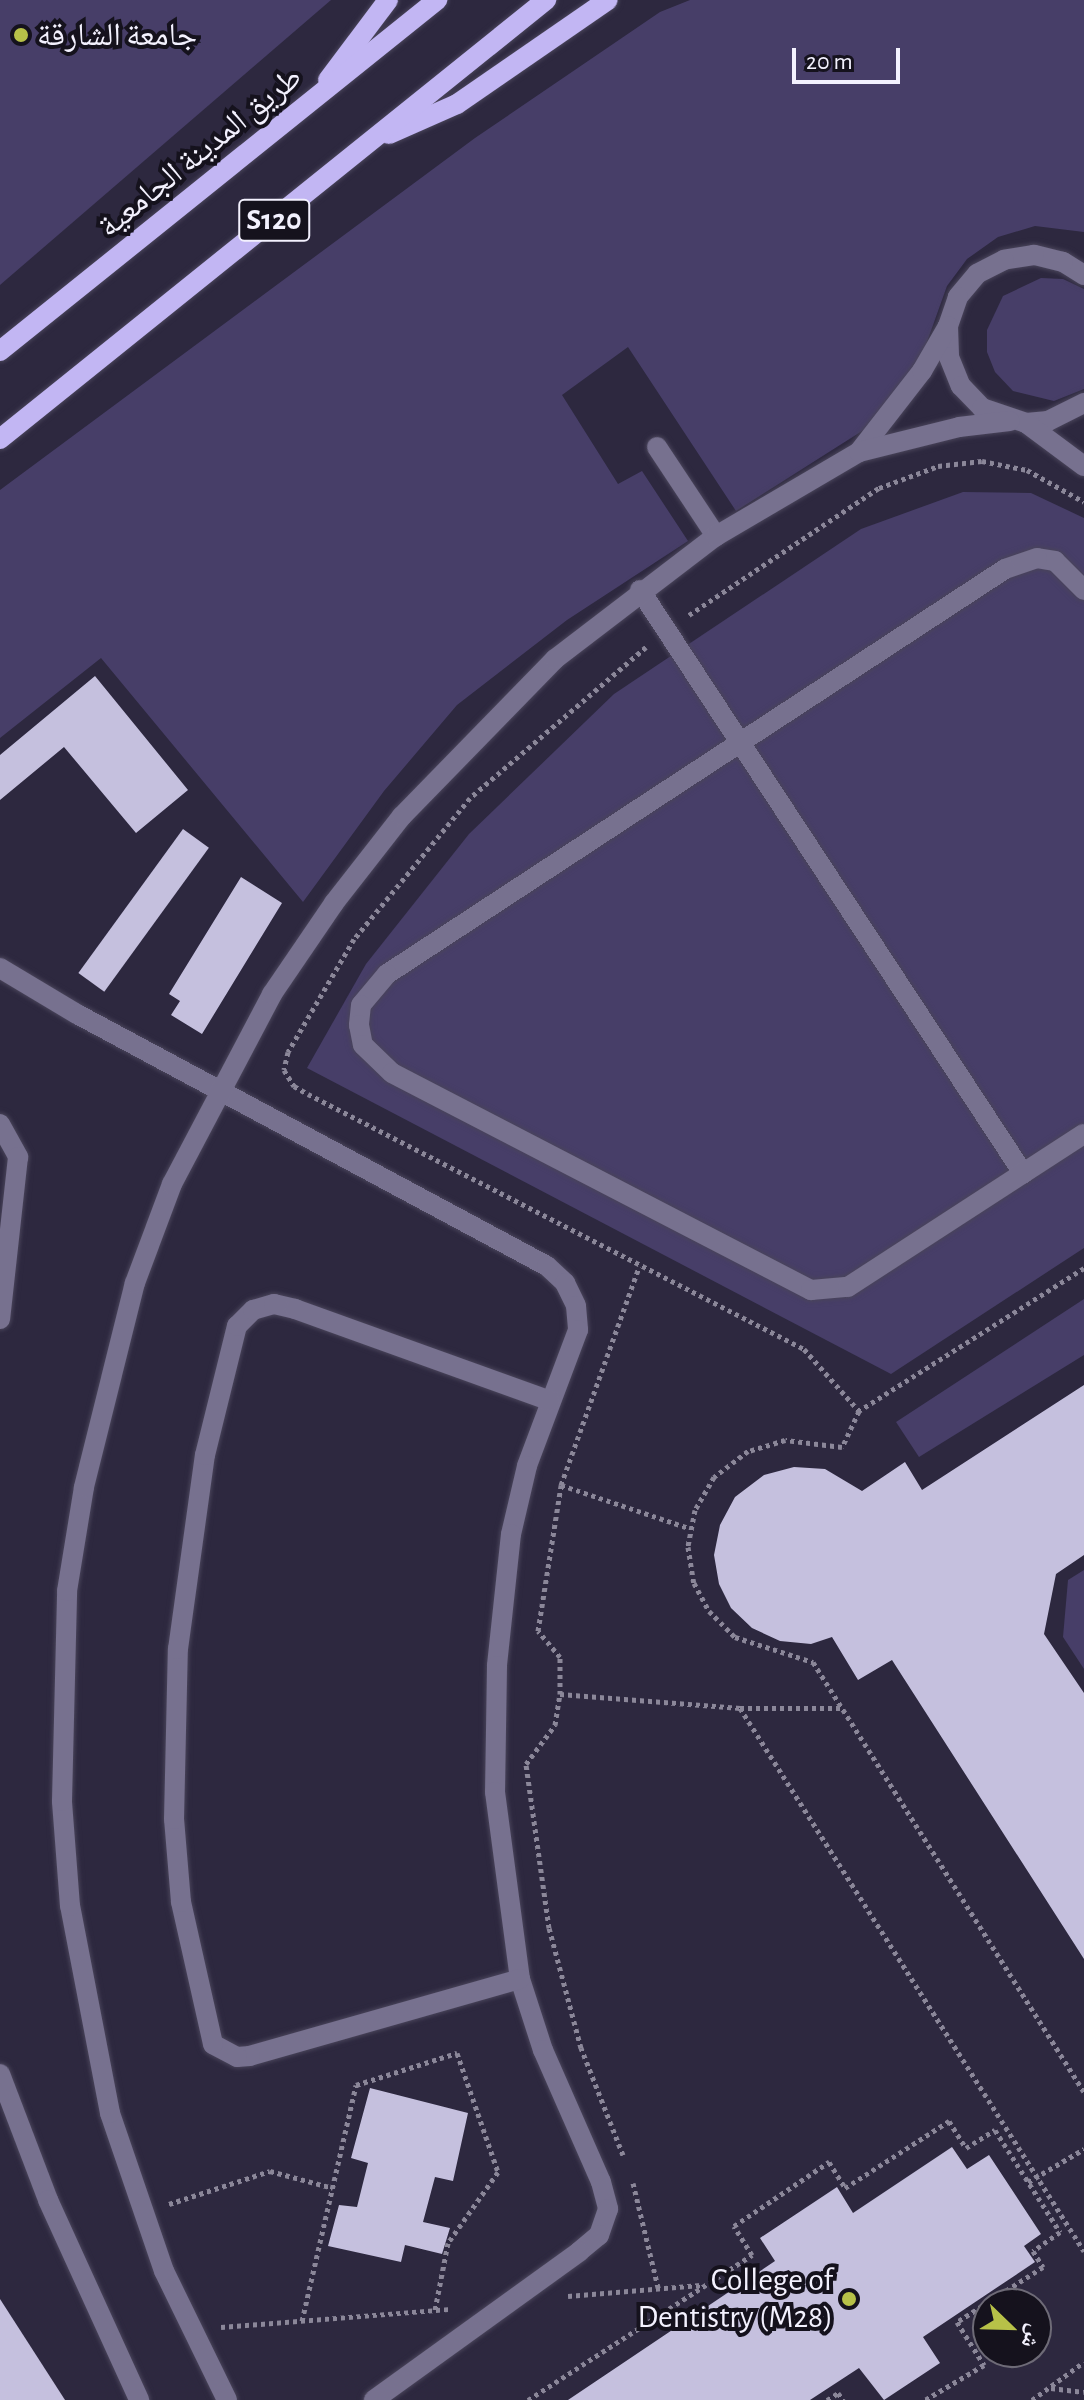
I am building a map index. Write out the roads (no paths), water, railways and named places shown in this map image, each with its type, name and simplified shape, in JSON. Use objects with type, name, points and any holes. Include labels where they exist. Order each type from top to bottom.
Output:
[{"type":"main road","points":[[319,94],[388,0]]},
{"type":"main road","name":"طريق المدينة الجامعية","points":[[0,351],[437,0]]},
{"type":"main road","name":"S120","points":[[0,439],[546,0]]},
{"type":"main road","points":[[374,140],[457,104],[608,0]]},
{"type":"street","points":[[859,452],[922,371],[948,326],[958,297],[977,274],[1004,260],[1034,255],[1063,262],[1084,275]]},
{"type":"street","points":[[948,326],[949,357],[961,386],[982,408],[1018,422],[1084,466]]},
{"type":"street","points":[[227,2400],[189,2328],[142,2213],[104,2083],[70,1906],[61,1786],[67,1591],[106,1384],[135,1283],[172,1184],[218,1089],[272,994],[402,816],[555,659],[640,590],[716,536],[859,452],[946,429],[1048,421],[1084,403]]},
{"type":"street","points":[[657,447],[716,536]]},
{"type":"street","points":[[1084,590],[1055,561],[1020,561],[387,974],[361,1005],[363,1045],[392,1073],[811,1290],[848,1287],[1084,1134]]},
{"type":"street","points":[[640,590],[738,745],[1023,1173]]},
{"type":"street","points":[[0,968],[547,1266],[565,1283],[576,1306],[578,1330],[550,1401],[511,1534],[493,1728],[500,1857],[520,1979],[543,2050],[601,2182],[608,2209],[599,2235],[579,2252],[374,2400]]},
{"type":"street","points":[[0,1124],[18,1157],[0,1319]]},
{"type":"street","points":[[0,1154],[7,1164],[13,1203]]},
{"type":"street","points":[[520,1979],[250,2056],[224,2053],[213,2044],[181,1902],[174,1819],[178,1649],[205,1455],[237,1326],[253,1310],[274,1304],[295,1309],[550,1401]]},
{"type":"street","points":[[0,2074],[60,2229],[139,2400]]},
{"type":"place","name":"جامعة الشارقة","points":[[21,35]]},
{"type":"place","name":"College of Dentistry (M28)","points":[[849,2299]]}]
